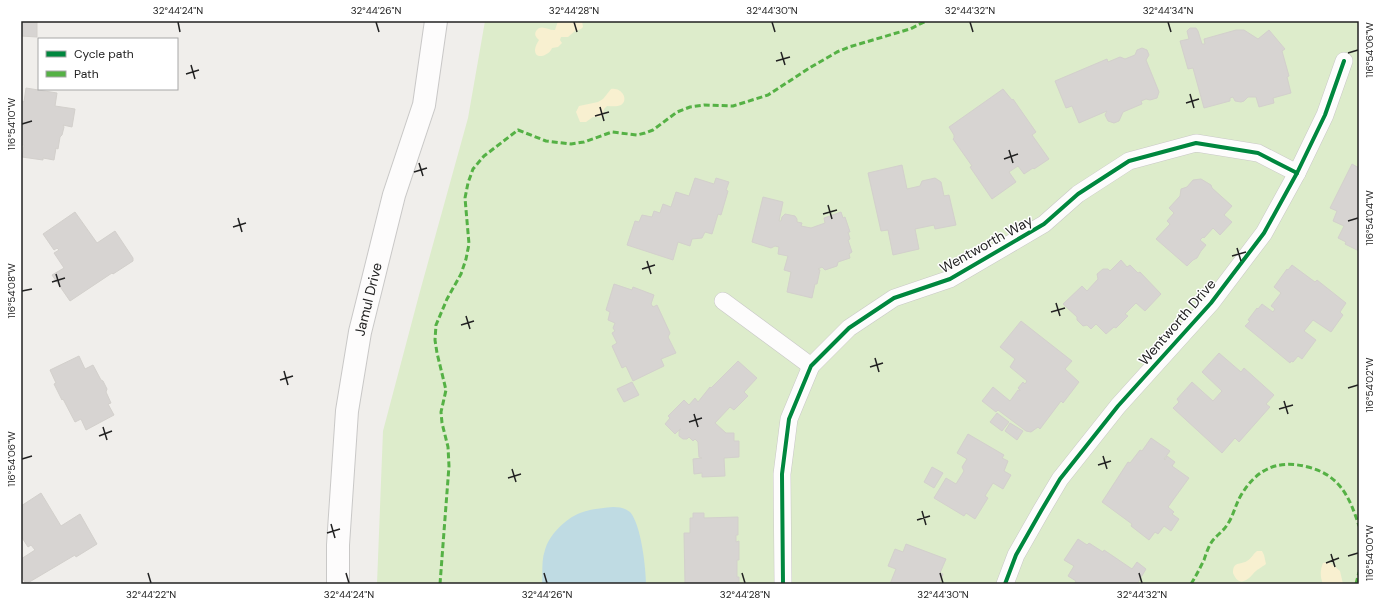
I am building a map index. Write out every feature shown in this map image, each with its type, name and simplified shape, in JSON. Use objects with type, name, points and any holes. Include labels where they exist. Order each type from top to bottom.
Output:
[{"type":"street","name":"Jamul Drive","points":[[338,584],[338,545],[347,412],[360,332],[394,195],[424,105],[436,21]]},
{"type":"street","name":"Wentworth Drive","points":[[1005,584],[1016,555],[1060,479],[1118,406],[1211,303],[1264,233],[1297,173],[1325,115],[1344,61]]},
{"type":"street","name":"Wentworth Way","points":[[783,584],[782,474],[789,419],[811,366],[849,328],[894,298],[950,279],[1038,228],[1078,194],[1129,161],[1196,143],[1258,153],[1297,173]]},
{"type":"street","points":[[723,301],[811,366]]},
{"type":"green space","points":[[485,21],[1359,21],[1359,584],[377,584],[383,431],[468,118]]},
{"type":"sand","points":[[558,21],[582,21],[583,27],[568,37],[561,37],[560,40],[562,43],[558,47],[552,48],[546,55],[537,55],[535,49],[539,40],[535,34],[536,31],[543,27],[555,30]]},
{"type":"sand","points":[[611,89],[618,90],[623,94],[623,103],[618,106],[607,106],[601,117],[593,117],[586,122],[580,122],[576,112],[579,106],[598,102],[603,99]]},
{"type":"sand","points":[[1257,551],[1262,551],[1266,564],[1245,581],[1237,580],[1233,573],[1234,567],[1237,564],[1248,560]]},
{"type":"sand","points":[[1329,562],[1340,571],[1343,584],[1323,584],[1321,579],[1322,566],[1323,563]]},
{"type":"water","points":[[613,507],[630,512],[634,518],[642,546],[646,584],[542,584],[544,554],[547,544],[558,528],[563,523],[580,513]]},
{"type":"building","points":[[21,21],[37,21],[37,37],[21,36]]},
{"type":"building","points":[[1190,28],[1196,28],[1202,44],[1205,44],[1204,39],[1236,30],[1244,30],[1258,39],[1269,30],[1285,49],[1282,51],[1289,76],[1287,77],[1291,93],[1273,98],[1274,103],[1259,107],[1256,97],[1248,97],[1241,102],[1235,101],[1233,97],[1230,98],[1230,101],[1204,108],[1193,68],[1188,69],[1180,41],[1189,39],[1187,31]]},
{"type":"building","points":[[1142,48],[1147,50],[1149,55],[1146,60],[1159,92],[1157,98],[1141,101],[1142,104],[1123,112],[1119,121],[1114,123],[1108,121],[1105,115],[1107,111],[1079,123],[1072,106],[1066,108],[1055,81],[1107,59],[1108,62],[1120,57],[1125,59],[1135,55],[1137,50]]},
{"type":"building","points":[[26,88],[57,93],[55,106],[75,109],[72,127],[63,125],[62,135],[60,137],[58,149],[56,148],[54,160],[22,157],[24,145],[21,145],[21,107],[22,101],[24,102]]},
{"type":"building","points":[[1003,89],[1012,100],[1013,99],[1036,132],[1032,135],[1049,159],[1024,174],[1018,166],[1009,172],[1016,182],[992,199],[970,167],[972,166],[953,139],[954,135],[949,127]]},
{"type":"building","points":[[1352,164],[1359,168],[1359,251],[1345,244],[1346,242],[1338,238],[1344,226],[1333,221],[1337,211],[1330,208]]},
{"type":"building","points":[[902,165],[907,189],[920,186],[922,181],[935,178],[941,182],[944,196],[949,195],[956,225],[935,229],[934,225],[915,229],[919,249],[893,255],[888,230],[881,231],[868,173]]},
{"type":"building","points":[[695,178],[714,184],[716,178],[729,182],[721,215],[718,214],[712,234],[705,232],[702,238],[692,239],[690,246],[678,242],[673,260],[627,245],[635,221],[639,222],[642,215],[652,217],[654,211],[660,213],[663,204],[671,207],[676,192],[689,196]]},
{"type":"building","points":[[1201,179],[1211,185],[1212,188],[1232,206],[1224,215],[1232,222],[1220,235],[1213,228],[1204,238],[1203,237],[1200,240],[1206,245],[1197,258],[1187,266],[1156,239],[1170,224],[1167,221],[1174,213],[1169,208],[1180,196],[1181,189],[1187,187],[1193,180]]},
{"type":"building","points":[[763,197],[783,202],[779,221],[781,221],[785,214],[795,216],[797,222],[802,223],[801,226],[811,228],[825,223],[824,218],[841,212],[843,218],[845,217],[850,232],[848,232],[850,239],[848,240],[852,252],[849,254],[850,258],[838,262],[837,266],[825,270],[822,267],[818,269],[820,270],[812,298],[787,292],[791,272],[784,270],[788,256],[778,254],[779,247],[775,246],[771,248],[752,242]]},
{"type":"building","points":[[75,212],[97,243],[115,231],[133,258],[133,261],[70,301],[52,275],[64,268],[54,253],[59,250],[57,248],[54,250],[43,234]]},
{"type":"building","points":[[1121,260],[1127,267],[1130,265],[1138,273],[1140,272],[1161,294],[1145,311],[1136,303],[1125,314],[1128,316],[1116,328],[1114,327],[1106,334],[1096,324],[1091,329],[1087,325],[1083,326],[1077,320],[1077,317],[1063,304],[1082,286],[1087,291],[1098,279],[1097,274],[1103,269],[1108,269],[1110,271]]},
{"type":"building","points":[[1292,265],[1315,282],[1317,280],[1346,303],[1340,312],[1343,315],[1331,332],[1313,320],[1304,331],[1316,340],[1302,359],[1298,356],[1293,362],[1291,361],[1290,363],[1245,326],[1250,321],[1248,320],[1257,308],[1258,309],[1262,304],[1273,312],[1275,309],[1271,306],[1281,293],[1274,287],[1287,269],[1288,270]]},
{"type":"building","points":[[614,284],[632,290],[633,287],[654,295],[651,304],[653,307],[657,305],[670,333],[668,337],[676,353],[661,359],[664,366],[633,381],[626,366],[622,368],[612,346],[617,343],[612,333],[615,331],[613,328],[615,323],[608,320],[610,312],[606,310]]},
{"type":"building","points":[[1021,321],[1072,361],[1065,369],[1079,382],[1063,403],[1061,401],[1040,429],[1038,427],[1031,432],[1026,431],[998,410],[996,412],[982,401],[993,387],[1010,401],[1018,390],[1020,391],[1018,388],[1023,382],[1025,384],[1027,381],[1010,367],[1015,359],[1000,347]]},
{"type":"building","points":[[1219,353],[1241,372],[1244,368],[1274,395],[1266,404],[1270,407],[1239,442],[1235,438],[1222,453],[1173,408],[1179,402],[1177,399],[1192,382],[1213,401],[1222,391],[1202,372]]},
{"type":"building","points":[[79,356],[85,369],[93,365],[103,381],[111,403],[108,404],[114,415],[86,430],[81,419],[75,422],[54,384],[56,383],[50,370]]},
{"type":"building","points":[[738,361],[757,378],[744,392],[748,396],[734,410],[730,407],[715,423],[726,433],[734,433],[734,441],[739,441],[739,457],[724,458],[725,476],[702,477],[702,473],[694,474],[693,459],[702,458],[699,457],[698,442],[695,439],[693,441],[689,437],[687,439],[683,439],[679,436],[679,431],[681,429],[675,434],[665,424],[670,418],[668,416],[684,400],[689,405],[695,398],[698,402],[710,387],[711,388]]},
{"type":"building","points":[[632,382],[639,395],[624,402],[617,389]]},
{"type":"building","points":[[997,413],[1009,422],[1002,431],[990,422]]},
{"type":"building","points":[[1010,423],[1023,431],[1017,440],[1005,431]]},
{"type":"building","points":[[968,434],[1004,455],[1002,458],[1008,461],[1004,471],[1011,475],[1003,489],[993,483],[985,496],[988,498],[975,519],[966,513],[964,516],[934,498],[946,478],[956,484],[964,471],[962,467],[967,459],[957,453]]},
{"type":"building","points":[[1151,438],[1170,451],[1164,459],[1165,460],[1167,456],[1175,462],[1172,466],[1189,478],[1168,507],[1174,512],[1172,514],[1179,519],[1171,531],[1164,526],[1158,534],[1155,532],[1149,540],[1131,526],[1132,524],[1102,502],[1128,462],[1130,463],[1140,450],[1142,451]]},
{"type":"building","points":[[932,467],[943,473],[934,488],[924,482]]},
{"type":"building","points":[[41,493],[61,526],[80,514],[97,544],[76,557],[75,555],[26,584],[21,575],[21,559],[35,550],[31,545],[28,547],[21,536],[21,531],[23,530],[21,528],[21,506]]},
{"type":"building","points":[[693,513],[704,513],[704,518],[738,517],[738,535],[736,535],[736,542],[739,541],[737,577],[739,577],[739,584],[685,584],[684,533],[690,533],[690,518],[693,518]]},
{"type":"building","points":[[1078,539],[1087,545],[1089,543],[1103,552],[1104,550],[1132,569],[1137,562],[1146,569],[1137,584],[1074,584],[1076,581],[1068,576],[1074,566],[1064,560]]},
{"type":"building","points":[[906,544],[946,559],[940,573],[943,574],[939,584],[890,584],[896,569],[888,566],[895,549],[903,552]]},
{"type":"marked path","points":[[440,584],[449,466],[448,447],[441,412],[446,390],[437,353],[435,340],[436,325],[447,299],[461,274],[466,259],[469,244],[465,198],[473,169],[484,156],[518,130],[546,141],[571,144],[584,142],[612,132],[637,135],[645,133],[653,130],[677,112],[690,107],[704,105],[733,106],[768,95],[837,52],[910,29],[926,21]]},
{"type":"marked path","points":[[1191,584],[1211,543],[1229,522],[1238,500],[1246,487],[1253,479],[1268,468],[1287,464],[1297,465],[1308,467],[1328,476],[1336,482],[1347,497],[1359,526]]},
{"type":"marked path","points":[[1356,584],[1359,572]]},
{"type":"cycle path","points":[[1005,584],[1016,555],[1060,479],[1118,406],[1211,303],[1264,233],[1297,173],[1325,115],[1344,61]]},
{"type":"cycle path","points":[[783,584],[782,474],[789,419],[811,366],[849,328],[894,298],[950,279],[1044,224],[1078,194],[1129,161],[1196,143],[1258,153],[1297,173]]}]
